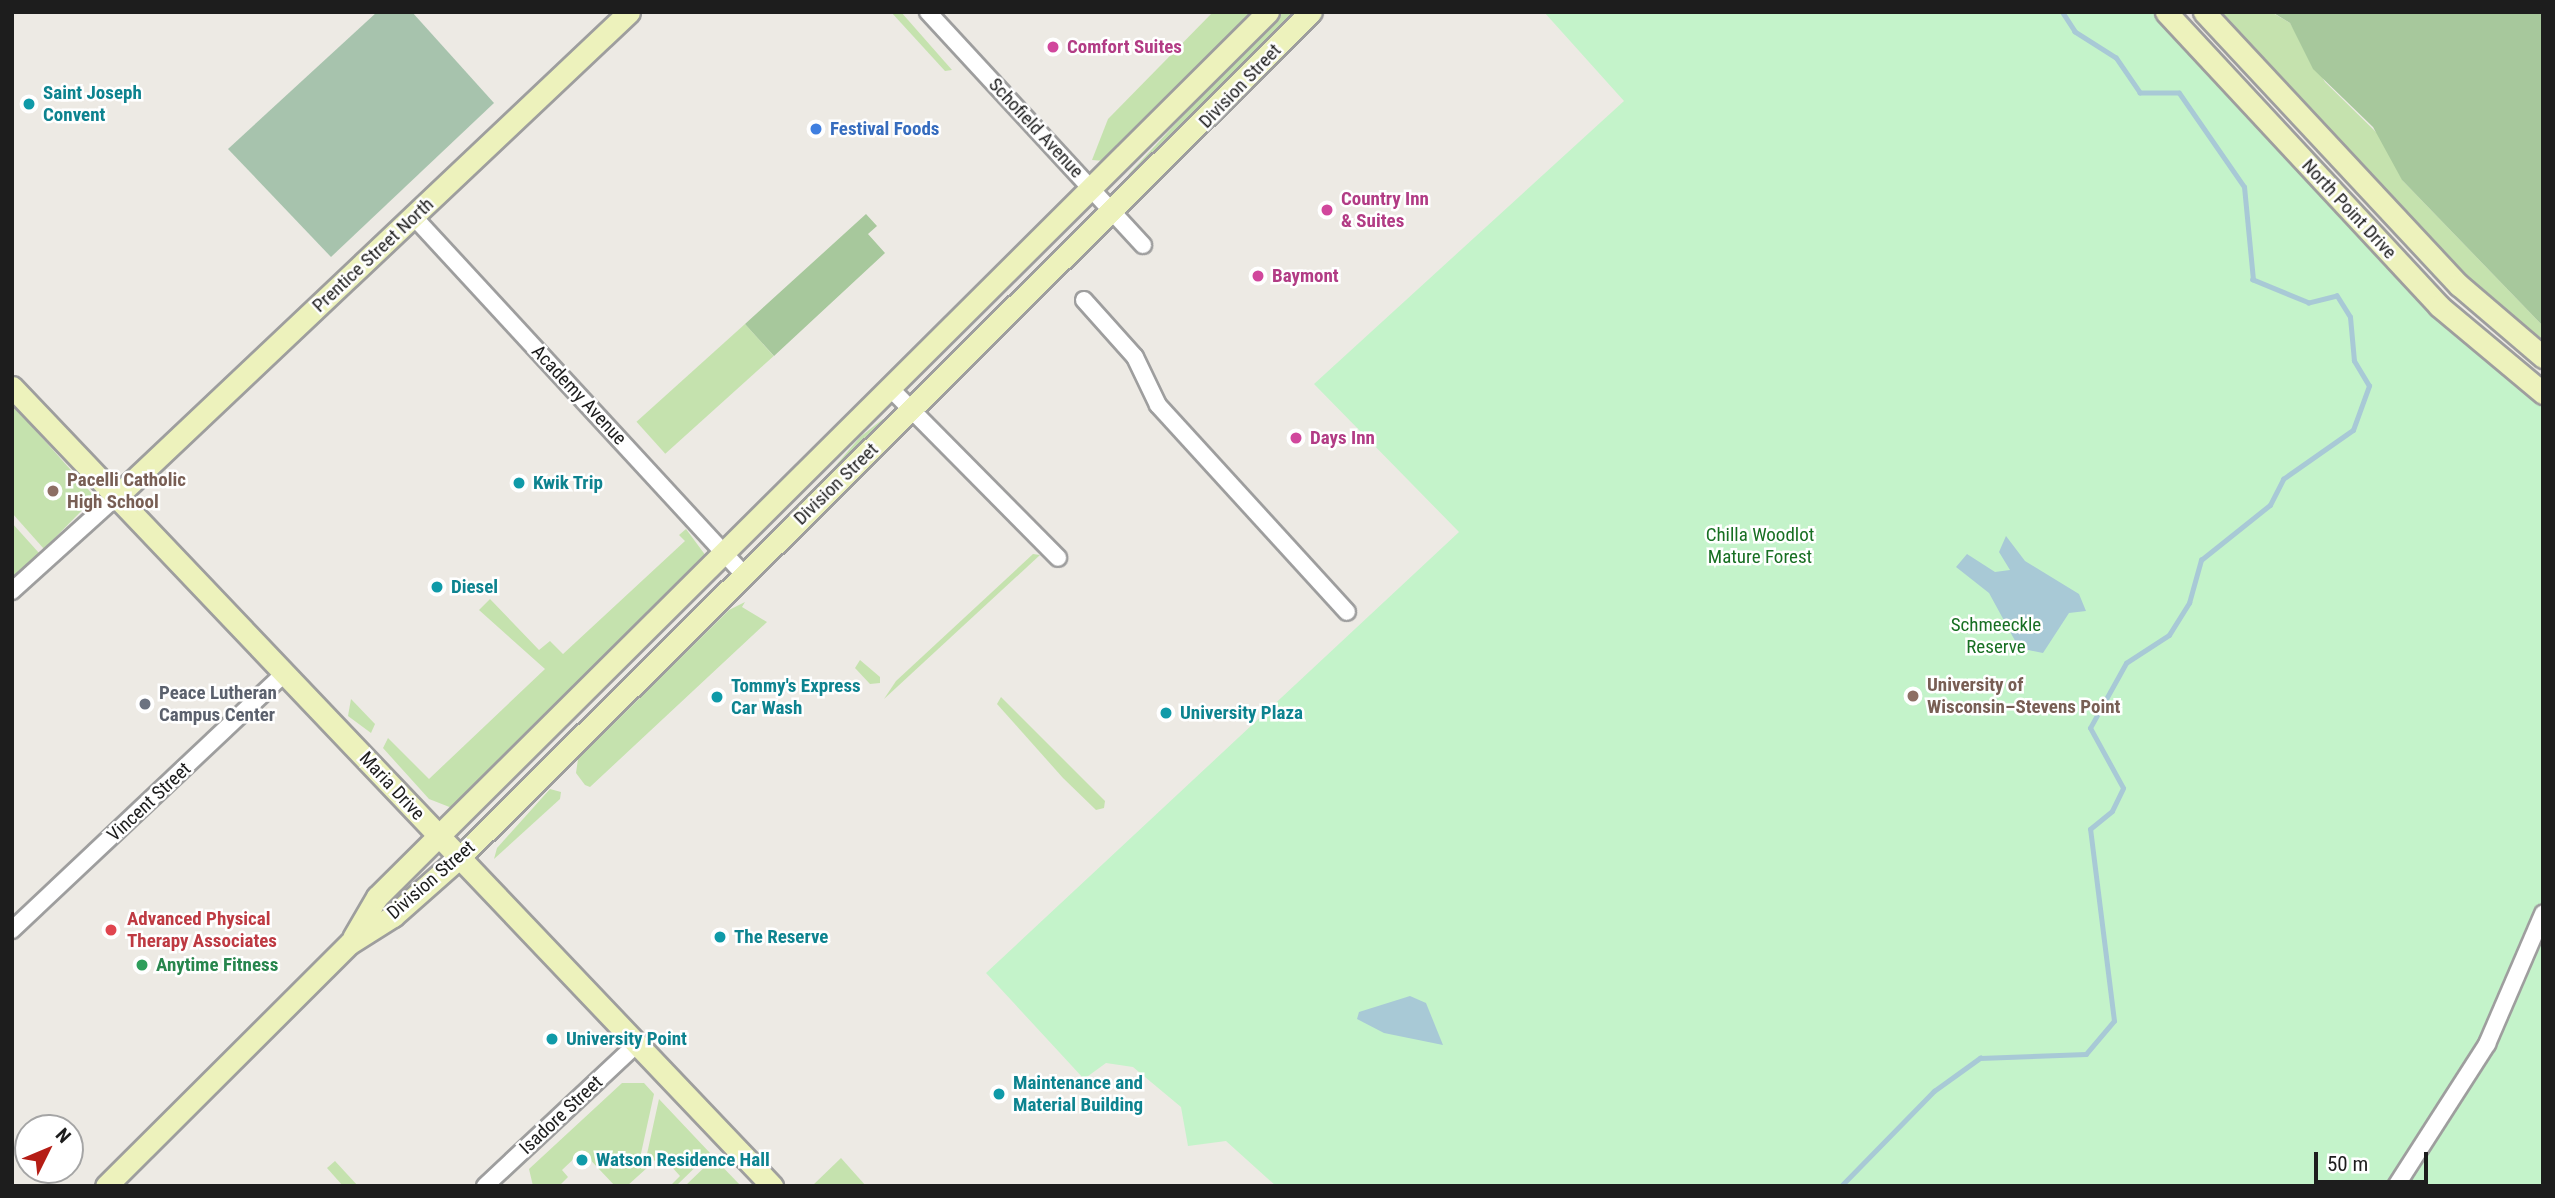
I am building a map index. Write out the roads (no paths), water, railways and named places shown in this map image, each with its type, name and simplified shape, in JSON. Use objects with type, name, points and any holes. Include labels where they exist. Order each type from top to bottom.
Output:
[{"type":"main road","name":"Prentice Street North","points":[[116,497],[629,12]]},
{"type":"main road","name":"Division Street","points":[[351,943],[377,897],[726,555],[1268,12]]},
{"type":"main road","name":"Division Street","points":[[106,1186],[351,943],[393,916],[460,858],[743,574],[1113,212],[1311,12]]},
{"type":"main road","name":"North Point Drive","points":[[2166,12],[2439,306],[2543,393]]},
{"type":"main road","name":"North Point Drive","points":[[2204,12],[2459,285],[2543,357]]},
{"type":"main road","name":"Maria Drive","points":[[12,387],[772,1186]]},
{"type":"street","name":"Schofield Avenue","points":[[928,12],[1143,245]]},
{"type":"street","name":"Academy Avenue","points":[[414,217],[743,574]]},
{"type":"street","points":[[1084,300],[1135,358],[1158,405],[1347,612]]},
{"type":"street","points":[[891,390],[1058,558]]},
{"type":"street","points":[[12,591],[116,497]]},
{"type":"street","name":"Vincent Street","points":[[12,930],[285,673]]},
{"type":"street","points":[[2396,1186],[2487,1044],[2543,914]]},
{"type":"street","name":"Isadore Street","points":[[485,1186],[637,1044]]},
{"type":"water","points":[[2006,536],[2025,561],[2079,594],[2086,611],[2069,613],[2043,653],[2019,648],[1989,593],[1956,567],[1967,554],[1995,572],[2010,570],[1999,552]]},
{"type":"water","points":[[1410,996],[1426,1003],[1443,1045],[1384,1033],[1357,1019],[1359,1012]]},
{"type":"waterway","points":[[1841,1186],[1934,1091],[1980,1058],[2086,1054],[2114,1021],[2090,829],[2112,811],[2123,788],[2090,728],[2126,663],[2169,635],[2189,603],[2201,560],[2270,505],[2283,479],[2353,430],[2369,386],[2354,361],[2350,317],[2337,296],[2309,303],[2253,280],[2244,187],[2179,93],[2140,93],[2116,58],[2075,32],[2062,12]]},
{"type":"place","name":"Comfort Suites","points":[[1053,47]]},
{"type":"place","name":"Saint Joseph Convent","points":[[29,104]]},
{"type":"place","name":"Festival Foods","points":[[816,129]]},
{"type":"place","name":"Country Inn & Suites","points":[[1327,210]]},
{"type":"place","name":"Baymont","points":[[1258,276]]},
{"type":"place","name":"Days Inn","points":[[1296,438]]},
{"type":"place","name":"Kwik Trip","points":[[519,483]]},
{"type":"place","name":"Pacelli Catholic High School","points":[[53,491]]},
{"type":"place","name":"Diesel","points":[[437,587]]},
{"type":"place","name":"University of Wisconsin–Stevens Point","points":[[1913,696]]},
{"type":"place","name":"Tommy's Express Car Wash","points":[[717,697]]},
{"type":"place","name":"Peace Lutheran Campus Center","points":[[145,704]]},
{"type":"place","name":"University Plaza","points":[[1166,713]]},
{"type":"place","name":"Advanced Physical Therapy Associates","points":[[111,930]]},
{"type":"place","name":"The Reserve","points":[[720,937]]},
{"type":"place","name":"Anytime Fitness","points":[[142,965]]},
{"type":"place","name":"University Point","points":[[552,1039]]},
{"type":"place","name":"Maintenance and Material Building","points":[[999,1094]]},
{"type":"place","name":"Watson Residence Hall","points":[[582,1160]]},
{"type":"park label","name":"Chilla Woodlot Mature Forest","points":[[1760,546]]},
{"type":"park label","name":"Schmeeckle Reserve","points":[[1996,636]]}]
